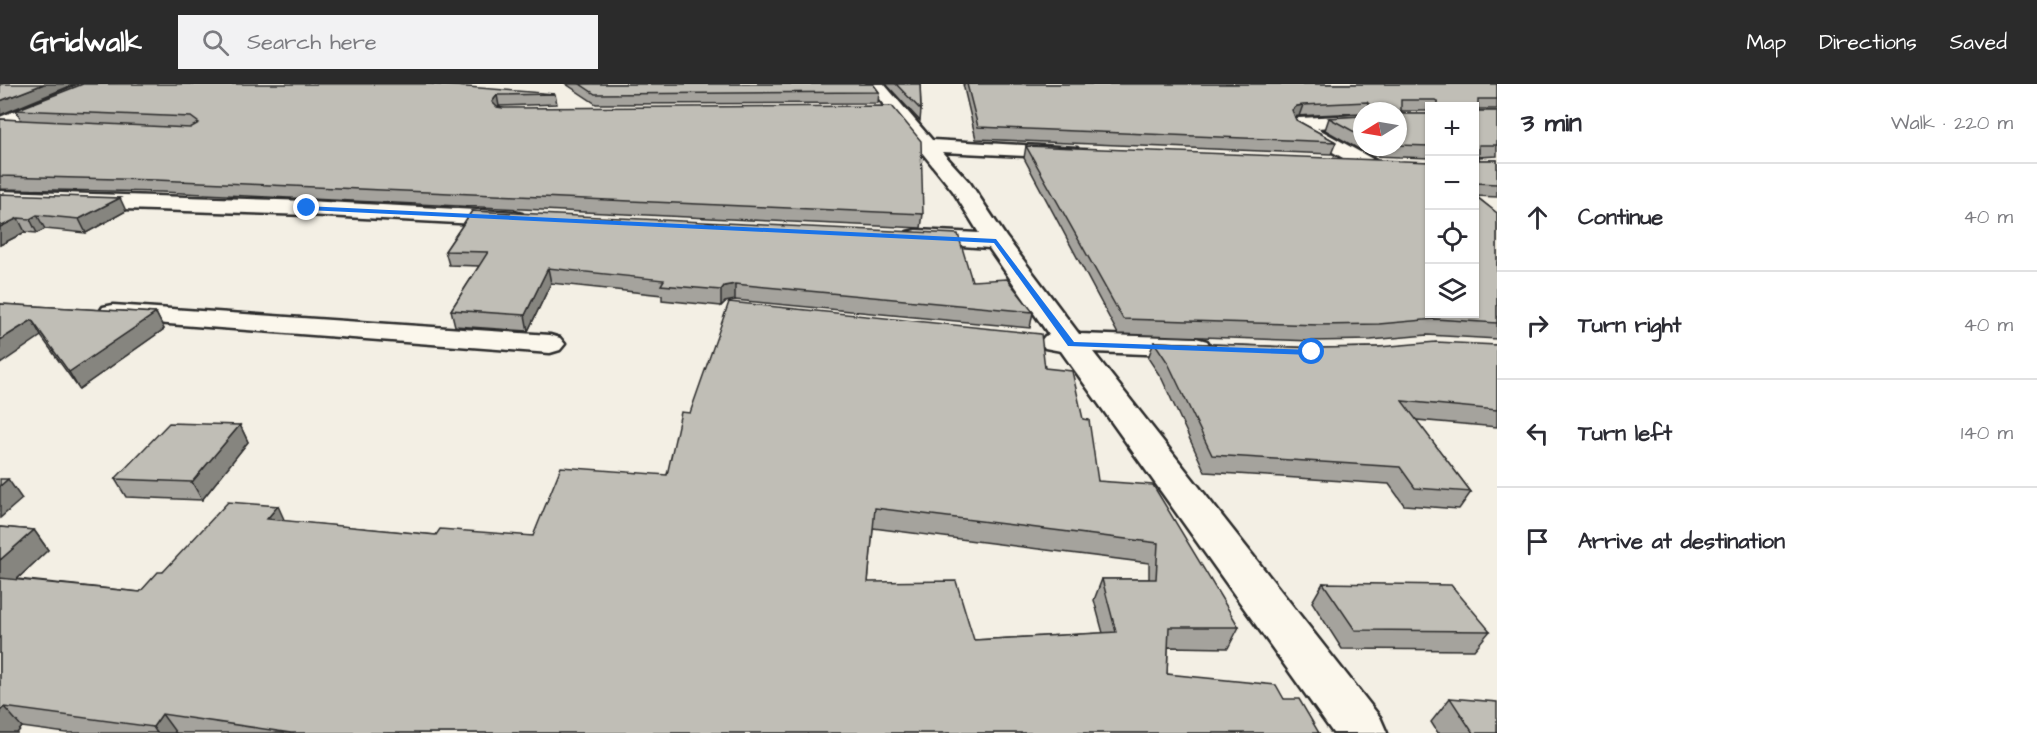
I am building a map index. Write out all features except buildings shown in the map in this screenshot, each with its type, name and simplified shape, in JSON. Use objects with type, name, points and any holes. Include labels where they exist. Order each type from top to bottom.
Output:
[{"type":"street","points":[[0,123],[94,84]]},
{"type":"street","points":[[881,101],[925,145],[962,188],[996,241],[1071,344],[1362,733]]},
{"type":"street","points":[[0,106],[36,108]]},
{"type":"street","points":[[1353,120],[1299,123],[1353,152]]},
{"type":"street","points":[[925,145],[1087,153]]},
{"type":"street","points":[[1323,163],[1379,165],[1361,156]]},
{"type":"street","points":[[0,198],[307,208],[534,220]]},
{"type":"street","points":[[889,236],[996,241]]},
{"type":"street","points":[[91,312],[550,344]]},
{"type":"street","points":[[1024,339],[1071,344],[1228,349]]},
{"type":"route","points":[[307,208],[996,241],[1071,344],[1312,352]]}]
